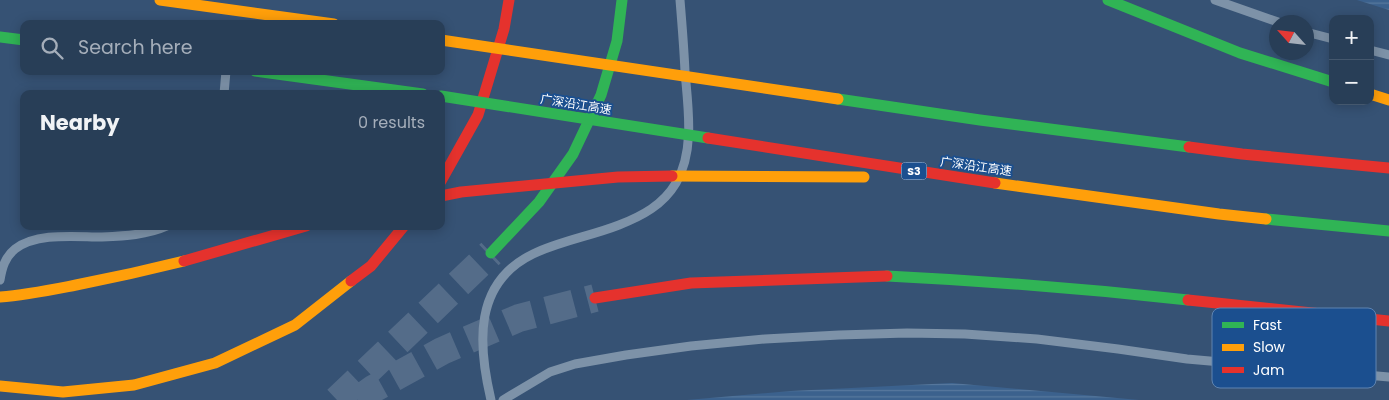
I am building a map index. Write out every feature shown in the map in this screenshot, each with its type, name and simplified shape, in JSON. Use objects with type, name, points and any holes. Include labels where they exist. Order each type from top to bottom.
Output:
[{"type":"highway","points":[[160,0],[305,20]]},
{"type":"highway","points":[[445,175],[478,115],[504,29],[508,0]]},
{"type":"highway","points":[[490,253],[539,202],[573,154],[601,95],[617,42],[622,0]]},
{"type":"highway","points":[[1108,0],[1240,53],[1329,81]]},
{"type":"highway","points":[[0,37],[20,40]]},
{"type":"highway","points":[[445,41],[999,123],[1242,154],[1389,168]]},
{"type":"highway","points":[[284,75],[393,90]]},
{"type":"highway","points":[[1374,95],[1389,100]]},
{"type":"highway","name":"广深沿江高速","points":[[445,97],[967,179],[1218,214],[1389,231]]},
{"type":"highway","points":[[445,195],[461,192],[618,177],[871,177]]},
{"type":"highway","points":[[890,178],[967,179]]},
{"type":"highway","points":[[0,296],[56,289],[123,277],[292,230]]},
{"type":"highway","points":[[0,386],[63,392],[134,386],[215,364],[295,325],[371,266],[401,230]]},
{"type":"highway","points":[[595,298],[691,283],[879,276],[967,280],[1093,290],[1260,308]]},
{"type":"highway","points":[[1376,321],[1389,322]]},
{"type":"lane","points":[[230,16],[232,0]]},
{"type":"lane","points":[[491,400],[482,348],[483,326],[494,290],[504,274],[533,254],[608,230],[647,212],[664,198],[676,183],[685,161],[688,118],[680,0]]},
{"type":"lane","points":[[1215,0],[1269,19]]},
{"type":"lane","points":[[1314,34],[1329,38]]},
{"type":"lane","points":[[1374,51],[1389,55]]},
{"type":"lane","points":[[224,90],[226,75]]},
{"type":"lane","points":[[0,280],[3,257],[29,242],[44,238],[128,236],[157,230]]},
{"type":"lane","points":[[503,400],[550,372],[575,364],[690,346],[765,339],[907,333],[955,334],[1037,339],[1212,361]]},
{"type":"lane","points":[[1376,376],[1389,377]]},
{"type":"water","points":[[1357,0],[1389,0],[1389,10]]},
{"type":"water","points":[[952,383],[1139,400],[687,400],[791,391]]},
{"type":"tunnel","points":[[337,400],[491,253]]},
{"type":"tunnel","points":[[358,400],[373,389],[442,351],[519,318],[595,298]]},
{"type":"traffic: fast","points":[[491,253],[539,202],[573,154],[601,95],[617,41],[622,0]]},
{"type":"traffic: fast","points":[[1108,0],[1240,53],[1329,81]]},
{"type":"traffic: fast","points":[[0,37],[20,40]]},
{"type":"traffic: fast","points":[[284,75],[394,90]]},
{"type":"traffic: fast","points":[[445,97],[708,138]]},
{"type":"traffic: fast","points":[[838,99],[980,120],[1189,147]]},
{"type":"traffic: fast","points":[[1266,219],[1389,231]]},
{"type":"traffic: fast","points":[[887,276],[963,280],[1188,300]]},
{"type":"traffic: slow","points":[[160,0],[305,20]]},
{"type":"traffic: slow","points":[[445,41],[838,99]]},
{"type":"traffic: slow","points":[[1374,95],[1389,100]]},
{"type":"traffic: slow","points":[[672,176],[864,177]]},
{"type":"traffic: slow","points":[[995,183],[1266,219]]},
{"type":"traffic: slow","points":[[0,297],[29,294],[76,285],[184,261]]},
{"type":"traffic: slow","points":[[0,386],[63,392],[134,385],[215,363],[295,325],[351,281]]},
{"type":"traffic: jam","points":[[445,174],[478,115],[504,29],[509,0]]},
{"type":"traffic: jam","points":[[708,138],[995,183]]},
{"type":"traffic: jam","points":[[1189,147],[1389,168]]},
{"type":"traffic: jam","points":[[445,195],[461,192],[618,177],[672,176]]},
{"type":"traffic: jam","points":[[184,261],[292,230]]},
{"type":"traffic: jam","points":[[351,281],[371,266],[401,230]]},
{"type":"traffic: jam","points":[[595,298],[691,283],[887,276]]},
{"type":"traffic: jam","points":[[1188,300],[1265,308]]},
{"type":"traffic: jam","points":[[1376,320],[1389,321]]}]
